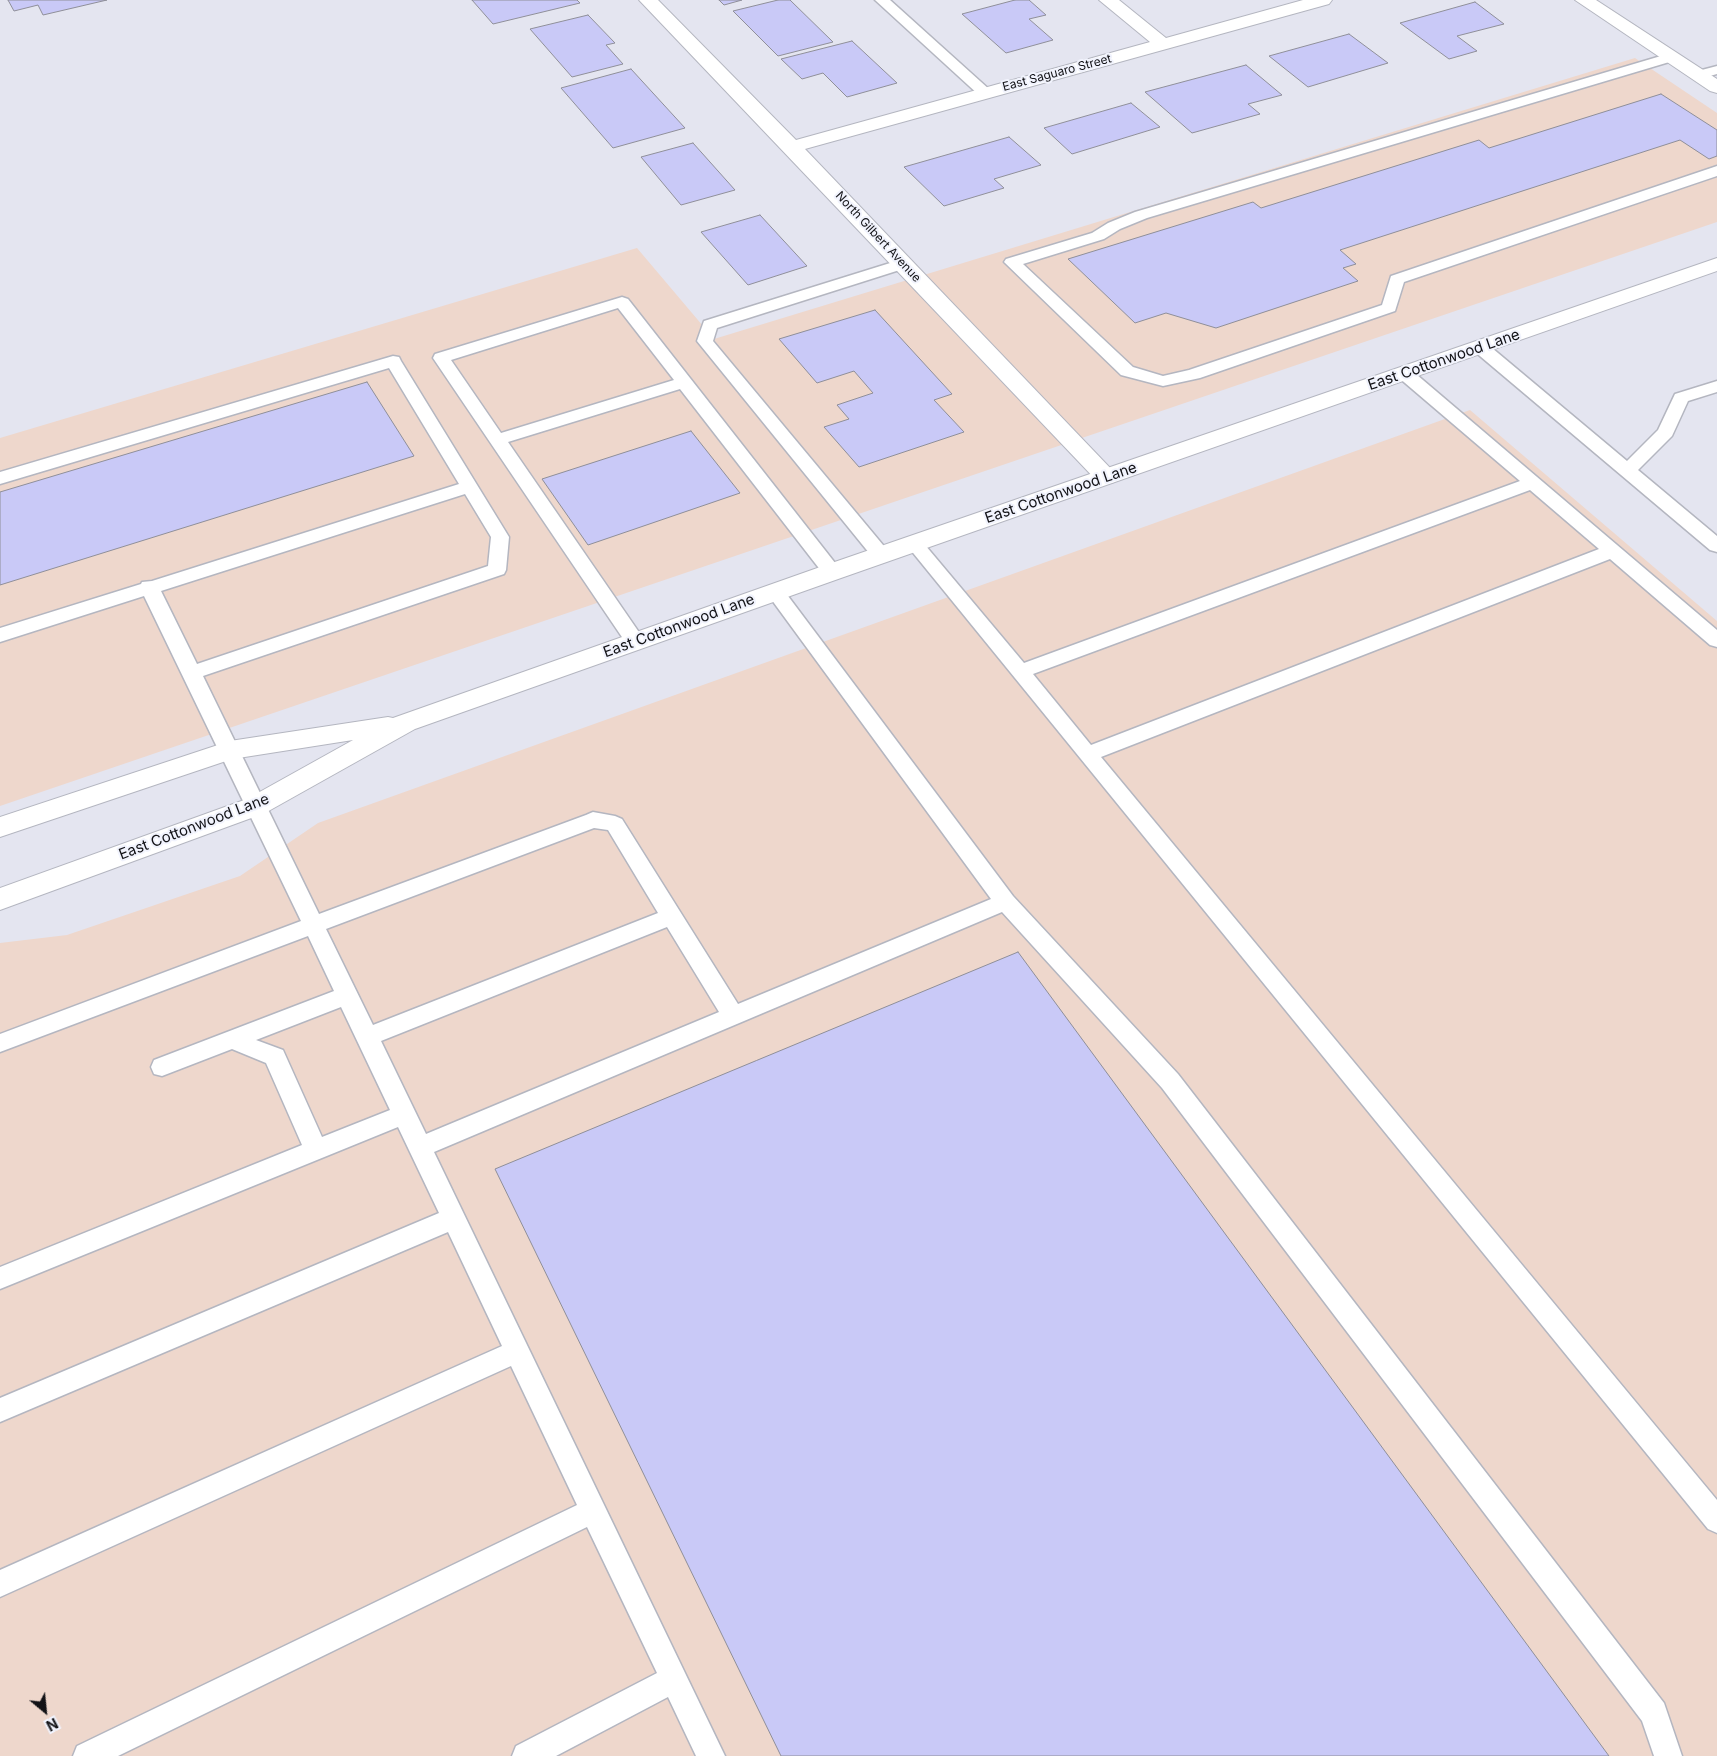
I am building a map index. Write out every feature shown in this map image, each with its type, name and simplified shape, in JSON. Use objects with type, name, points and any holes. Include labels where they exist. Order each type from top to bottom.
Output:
[{"type":"main road","name":"North Gilbert Avenue","points":[[648,0],[792,147],[1106,478]]},
{"type":"main road","points":[[1108,0],[1163,44]]},
{"type":"main road","name":"East Saguaro Street","points":[[792,147],[1323,0]]},
{"type":"main road","points":[[1584,0],[1717,87]]},
{"type":"main road","name":"East Cottonwood Lane","points":[[0,899],[256,806],[406,723],[914,543],[1106,478],[1717,264]]},
{"type":"main road","name":"East Cottonwood Lane","points":[[0,827],[230,750],[406,723]]},
{"type":"lane","points":[[882,0],[985,93]]},
{"type":"lane","points":[[1671,57],[1141,215],[1114,226],[1098,236],[1012,262],[1126,371],[1163,382],[1194,374],[1390,308],[1396,278],[1717,171]]},
{"type":"lane","points":[[1699,75],[1717,70]]},
{"type":"lane","points":[[881,555],[705,341],[710,325],[903,264]]},
{"type":"lane","points":[[635,641],[441,358],[622,302],[832,572]]},
{"type":"lane","points":[[1480,347],[1717,546]]},
{"type":"lane","points":[[0,478],[393,361],[500,537],[497,570],[192,673]]},
{"type":"lane","points":[[1404,374],[1717,640]]},
{"type":"lane","points":[[497,440],[684,382]]},
{"type":"lane","points":[[1627,471],[1666,432],[1681,398],[1717,386]]},
{"type":"lane","points":[[1020,672],[1533,483]]},
{"type":"lane","points":[[0,635],[149,586],[470,487]]},
{"type":"lane","points":[[914,543],[1717,1520]]},
{"type":"lane","points":[[1088,754],[1612,551]]},
{"type":"lane","points":[[149,586],[230,750],[711,1756]]},
{"type":"lane","points":[[775,592],[1005,902],[1176,1089],[1654,1713],[1668,1756]]},
{"type":"lane","points":[[0,1043],[594,820],[616,824],[733,1016]]},
{"type":"lane","points":[[420,1147],[1005,902]]},
{"type":"lane","points":[[367,1037],[672,916]]},
{"type":"lane","points":[[162,1067],[347,995]]},
{"type":"lane","points":[[232,1040],[275,1057],[316,1150]]},
{"type":"lane","points":[[0,1278],[403,1115]]},
{"type":"lane","points":[[0,1410],[454,1218]]},
{"type":"lane","points":[[0,1584],[517,1351]]},
{"type":"lane","points":[[87,1756],[594,1510]]},
{"type":"lane","points":[[526,1756],[674,1679]]},
{"type":"shaded area","points":[[1635,58],[1717,113],[1717,222],[0,806],[0,438],[637,248],[714,339]]},
{"type":"shaded area","points":[[1470,410],[1717,621],[1717,1756],[0,1756],[0,943],[67,935],[240,876],[318,823]]},
{"type":"building","points":[[8,0],[107,0],[43,15],[38,5],[14,11]]},
{"type":"building","points":[[472,0],[577,0],[580,3],[493,24]]},
{"type":"building","points":[[719,0],[742,0],[724,5]]},
{"type":"building","points":[[778,0],[790,0],[833,42],[778,56],[733,11]]},
{"type":"building","points":[[1015,0],[1029,0],[1046,15],[1029,19],[1053,40],[1006,53],[962,14]]},
{"type":"building","points":[[1475,2],[1504,24],[1457,36],[1477,51],[1449,59],[1400,23]]},
{"type":"building","points":[[588,15],[615,43],[606,45],[623,64],[572,77],[530,29]]},
{"type":"building","points":[[1349,34],[1388,63],[1308,87],[1269,56]]},
{"type":"building","points":[[852,41],[897,83],[847,97],[823,73],[802,79],[781,59]]},
{"type":"building","points":[[1246,65],[1282,95],[1248,104],[1260,114],[1192,133],[1145,92]]},
{"type":"building","points":[[631,69],[685,128],[613,148],[561,88]]},
{"type":"building","points":[[1661,94],[1717,130],[1717,156],[1709,159],[1680,140],[1340,250],[1356,264],[1343,268],[1358,281],[1216,328],[1166,313],[1135,323],[1068,259],[1253,202],[1261,208],[1479,140],[1489,148]]},
{"type":"building","points":[[1131,103],[1160,127],[1072,154],[1044,128]]},
{"type":"building","points":[[1009,137],[1041,165],[994,179],[1004,188],[944,206],[904,167]]},
{"type":"building","points":[[693,143],[735,190],[681,205],[641,157]]},
{"type":"building","points":[[760,215],[807,266],[748,285],[701,232]]},
{"type":"building","points":[[875,310],[952,394],[934,400],[964,432],[859,467],[824,427],[849,419],[837,405],[873,393],[854,371],[817,383],[779,339]]},
{"type":"building","points":[[367,382],[414,456],[0,585],[0,492]]},
{"type":"building","points":[[691,431],[740,493],[588,545],[542,479]]},
{"type":"building","points":[[1018,952],[1609,1756],[781,1756],[495,1169]]}]
